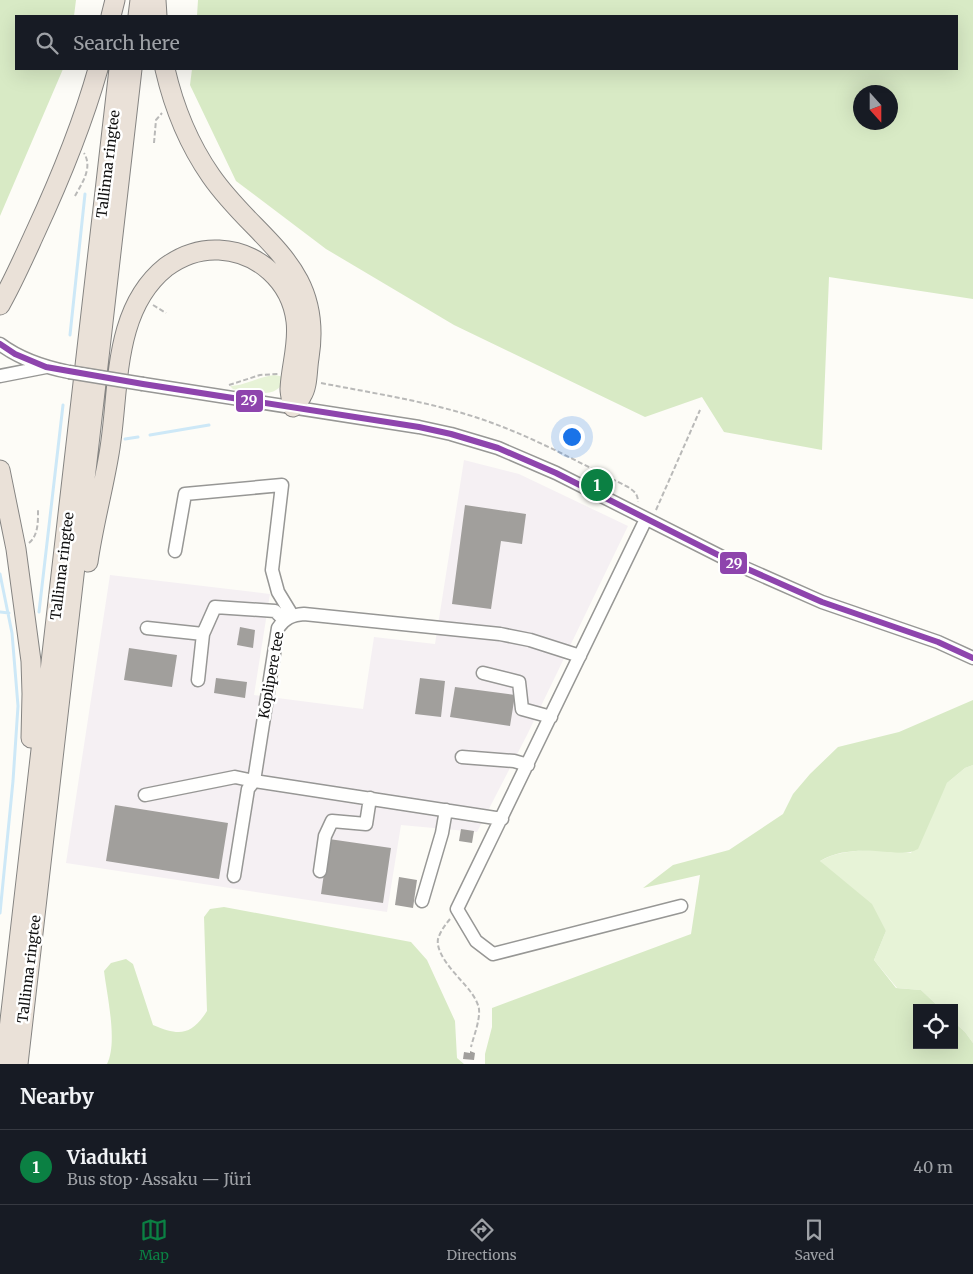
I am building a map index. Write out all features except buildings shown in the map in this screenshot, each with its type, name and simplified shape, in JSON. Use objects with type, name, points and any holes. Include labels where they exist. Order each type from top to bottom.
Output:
[{"type":"highway","points":[[111,15],[115,0]]},
{"type":"highway","points":[[125,15],[127,0]]},
{"type":"highway","points":[[138,15],[140,0]]},
{"type":"highway","points":[[156,0],[157,15]]},
{"type":"highway","points":[[0,305],[44,212],[74,142],[89,103],[98,70]]},
{"type":"highway","name":"Tallinna ringtee","points":[[18,1064],[38,835],[119,70]]},
{"type":"highway","name":"Tallinna ringtee","points":[[4,1064],[19,937],[58,726],[132,70]]},
{"type":"highway","points":[[165,70],[176,106],[190,142],[212,177],[228,198],[283,255],[302,287],[312,326],[311,345],[303,394],[293,407]]},
{"type":"highway","points":[[58,726],[74,650],[89,555],[109,453],[121,354],[128,324],[138,303],[156,276],[174,261],[188,254],[208,249],[231,251],[264,265],[280,282],[290,300],[296,320],[296,343],[290,389],[293,407]]},
{"type":"highway","points":[[0,470],[16,549],[31,661],[30,765],[20,871],[19,937]]},
{"type":"street","points":[[0,344],[15,354],[46,367],[69,372],[419,427],[498,448],[556,473],[736,564],[822,602],[938,642],[973,658]]},
{"type":"street","points":[[0,376],[46,367]]},
{"type":"street","points":[[175,551],[185,494],[282,485],[272,570],[288,618]]},
{"type":"street","points":[[645,518],[528,765],[457,909],[476,941],[493,954],[681,906]]},
{"type":"street","points":[[198,680],[203,634],[216,607],[275,611],[288,618]]},
{"type":"street","name":"Koplipere tee","points":[[234,876],[248,789],[254,781],[278,628],[288,618],[304,614],[500,634],[530,640],[580,656]]},
{"type":"street","points":[[147,628],[203,634]]},
{"type":"street","points":[[483,673],[519,682],[522,709],[551,717]]},
{"type":"street","points":[[462,757],[514,761],[528,765]]},
{"type":"street","points":[[145,795],[235,777],[502,819]]},
{"type":"street","points":[[320,872],[326,836],[332,821],[366,824],[370,798]]},
{"type":"street","points":[[422,901],[442,833],[446,810]]},
{"type":"path","points":[[154,143],[156,120],[163,112],[176,106]]},
{"type":"path","points":[[74,142],[87,157],[88,166],[75,196]]},
{"type":"path","points":[[224,386],[260,375],[281,374]]},
{"type":"path","points":[[329,384],[462,413],[525,436],[634,491],[645,518]]},
{"type":"path","points":[[645,518],[700,410]]},
{"type":"path","points":[[16,549],[25,546],[33,540],[37,529],[38,508]]},
{"type":"path","points":[[457,909],[442,929],[438,940],[440,951],[445,960],[474,996],[479,1007],[471,1047]]},
{"type":"shaded area","points":[[464,460],[519,474],[628,526],[527,735],[477,832],[401,825],[387,912],[66,863],[110,575],[270,594],[254,695],[363,709],[374,637],[435,644]]},
{"type":"green space","points":[[0,0],[76,0],[74,15],[15,15],[15,70],[63,70],[0,216]]},
{"type":"green space","points":[[198,0],[973,0],[973,299],[829,277],[822,450],[724,432],[702,397],[645,417],[454,325],[326,249],[236,181],[190,85],[192,70],[958,70],[958,15],[197,15]]},
{"type":"green space","points":[[275,375],[284,377],[282,385],[271,392],[247,392],[233,389],[230,386],[263,377]]},
{"type":"green space","points":[[973,700],[973,765],[965,768],[947,783],[918,849],[903,853],[844,852],[820,861],[872,904],[886,931],[874,960],[896,988],[921,990],[936,1004],[913,1004],[913,1049],[958,1049],[958,1026],[973,1043],[973,1064],[485,1064],[485,1054],[492,1027],[492,1008],[691,934],[700,875],[643,888],[673,865],[729,850],[783,814],[793,794],[810,774],[838,747],[899,732]]},
{"type":"green space","points":[[973,765],[973,1043],[958,1026],[958,1004],[936,1004],[921,990],[897,988],[874,960],[886,931],[820,861],[830,856],[853,851],[911,853],[947,783],[965,768]]},
{"type":"green space","points":[[224,907],[411,942],[427,960],[455,1021],[457,1058],[464,1064],[107,1064],[112,1044],[112,1032],[104,971],[111,963],[126,959],[133,964],[153,1025],[177,1032],[184,1032],[190,1029],[207,1011],[204,917],[210,909]]},
{"type":"waterway","points":[[70,335],[85,194]]},
{"type":"waterway","points":[[39,612],[63,405]]},
{"type":"waterway","points":[[150,435],[209,425]]},
{"type":"waterway","points":[[125,439],[138,437]]},
{"type":"waterway","points":[[0,574],[12,633],[18,706],[13,781],[0,913]]},
{"type":"waterway","points":[[0,612],[9,613]]},
{"type":"transit line","name":"29","points":[[0,344],[15,354],[46,367],[419,427],[498,448],[556,473],[736,564],[822,602],[938,642],[973,658]]},
{"type":"place","name":"Viadukti","points":[[597,485]]}]
